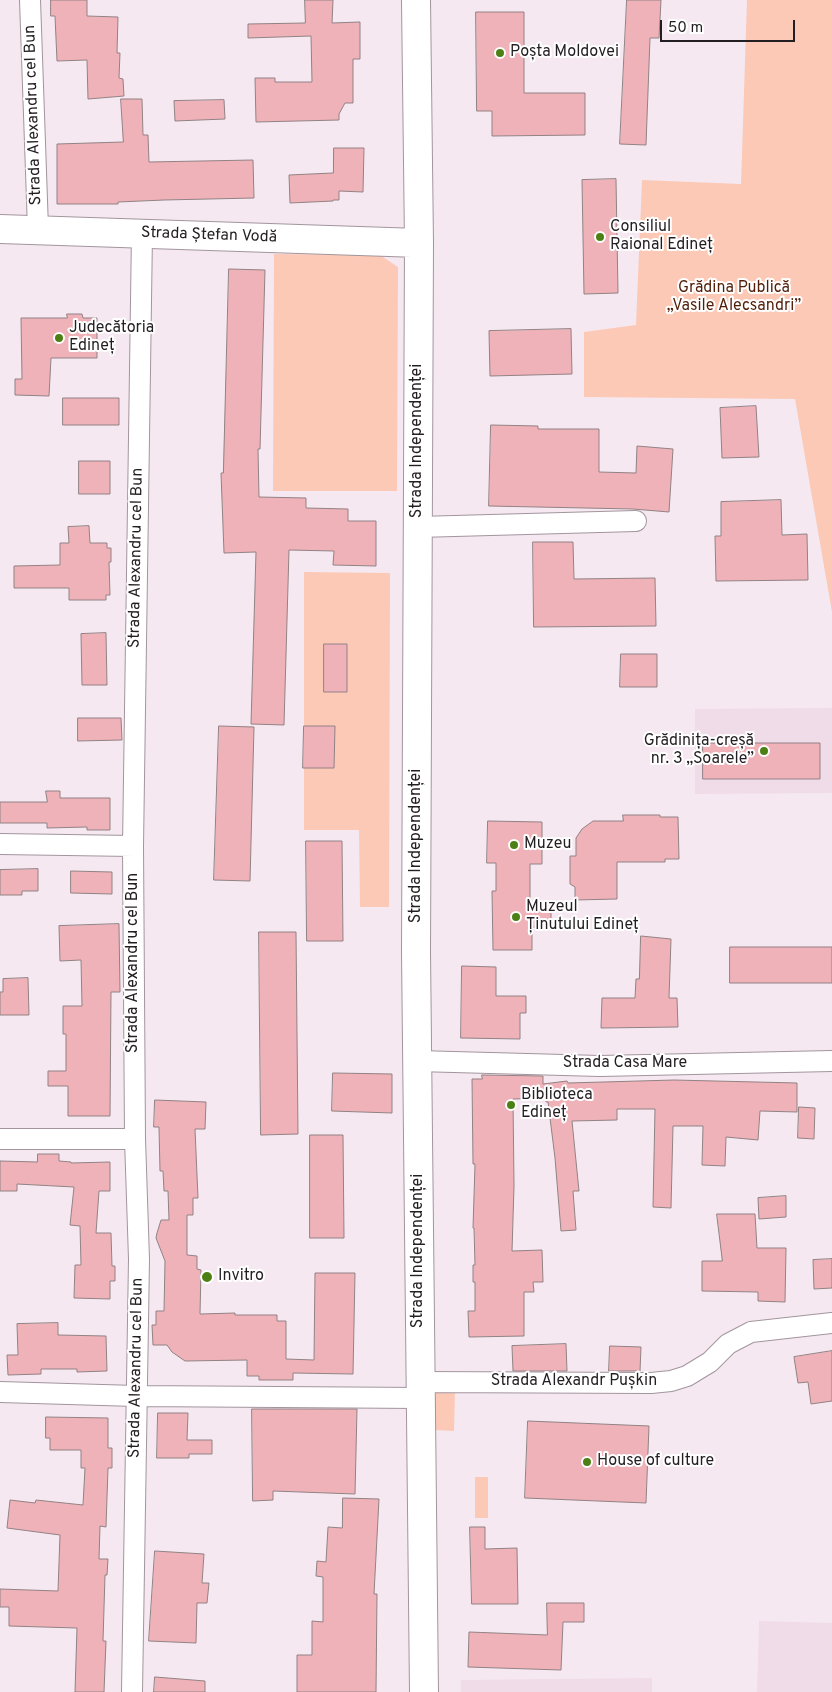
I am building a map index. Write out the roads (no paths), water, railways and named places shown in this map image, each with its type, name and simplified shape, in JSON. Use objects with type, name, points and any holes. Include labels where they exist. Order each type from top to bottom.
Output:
[{"type":"main road","name":"Strada Independenței","points":[[416,0],[419,243],[417,1061],[424,1692]]},
{"type":"main road","name":"Strada Ștefan Vodă","points":[[0,229],[419,243]]},
{"type":"street","name":"Strada Alexandru cel Bun","points":[[30,0],[38,229]]},
{"type":"street","name":"Strada Alexandru cel Bun","points":[[132,1692],[139,1259],[135,1140],[133,846],[142,233]]},
{"type":"street","points":[[418,527],[636,522]]},
{"type":"street","points":[[0,844],[133,846]]},
{"type":"street","name":"Strada Casa Mare","points":[[417,1061],[600,1066],[832,1061]]},
{"type":"street","points":[[0,1139],[135,1140]]},
{"type":"street","name":"Strada Alexandr Pușkin","points":[[0,1392],[136,1396],[651,1383],[671,1381],[687,1376],[710,1362],[728,1344],[751,1332],[832,1323]]},
{"type":"place","name":"Poșta Moldovei","points":[[500,53]]},
{"type":"place","name":"Consiliul Raional Edineț","points":[[600,237]]},
{"type":"place","name":"Judecătoria Edineț","points":[[59,338]]},
{"type":"place","name":"Grădinița-creșă nr. 3 „Soarele”","points":[[764,751]]},
{"type":"place","name":"Muzeu","points":[[514,845]]},
{"type":"place","name":"Muzeul Ținutului Edineț","points":[[516,917]]},
{"type":"place","name":"Biblioteca Edineț","points":[[511,1105]]},
{"type":"place","name":"Invitro","points":[[207,1277]]},
{"type":"place","name":"House of culture","points":[[587,1462]]},
{"type":"park label","name":"Grădina Publică „Vasile Alecsandri”","points":[[734,298]]}]
